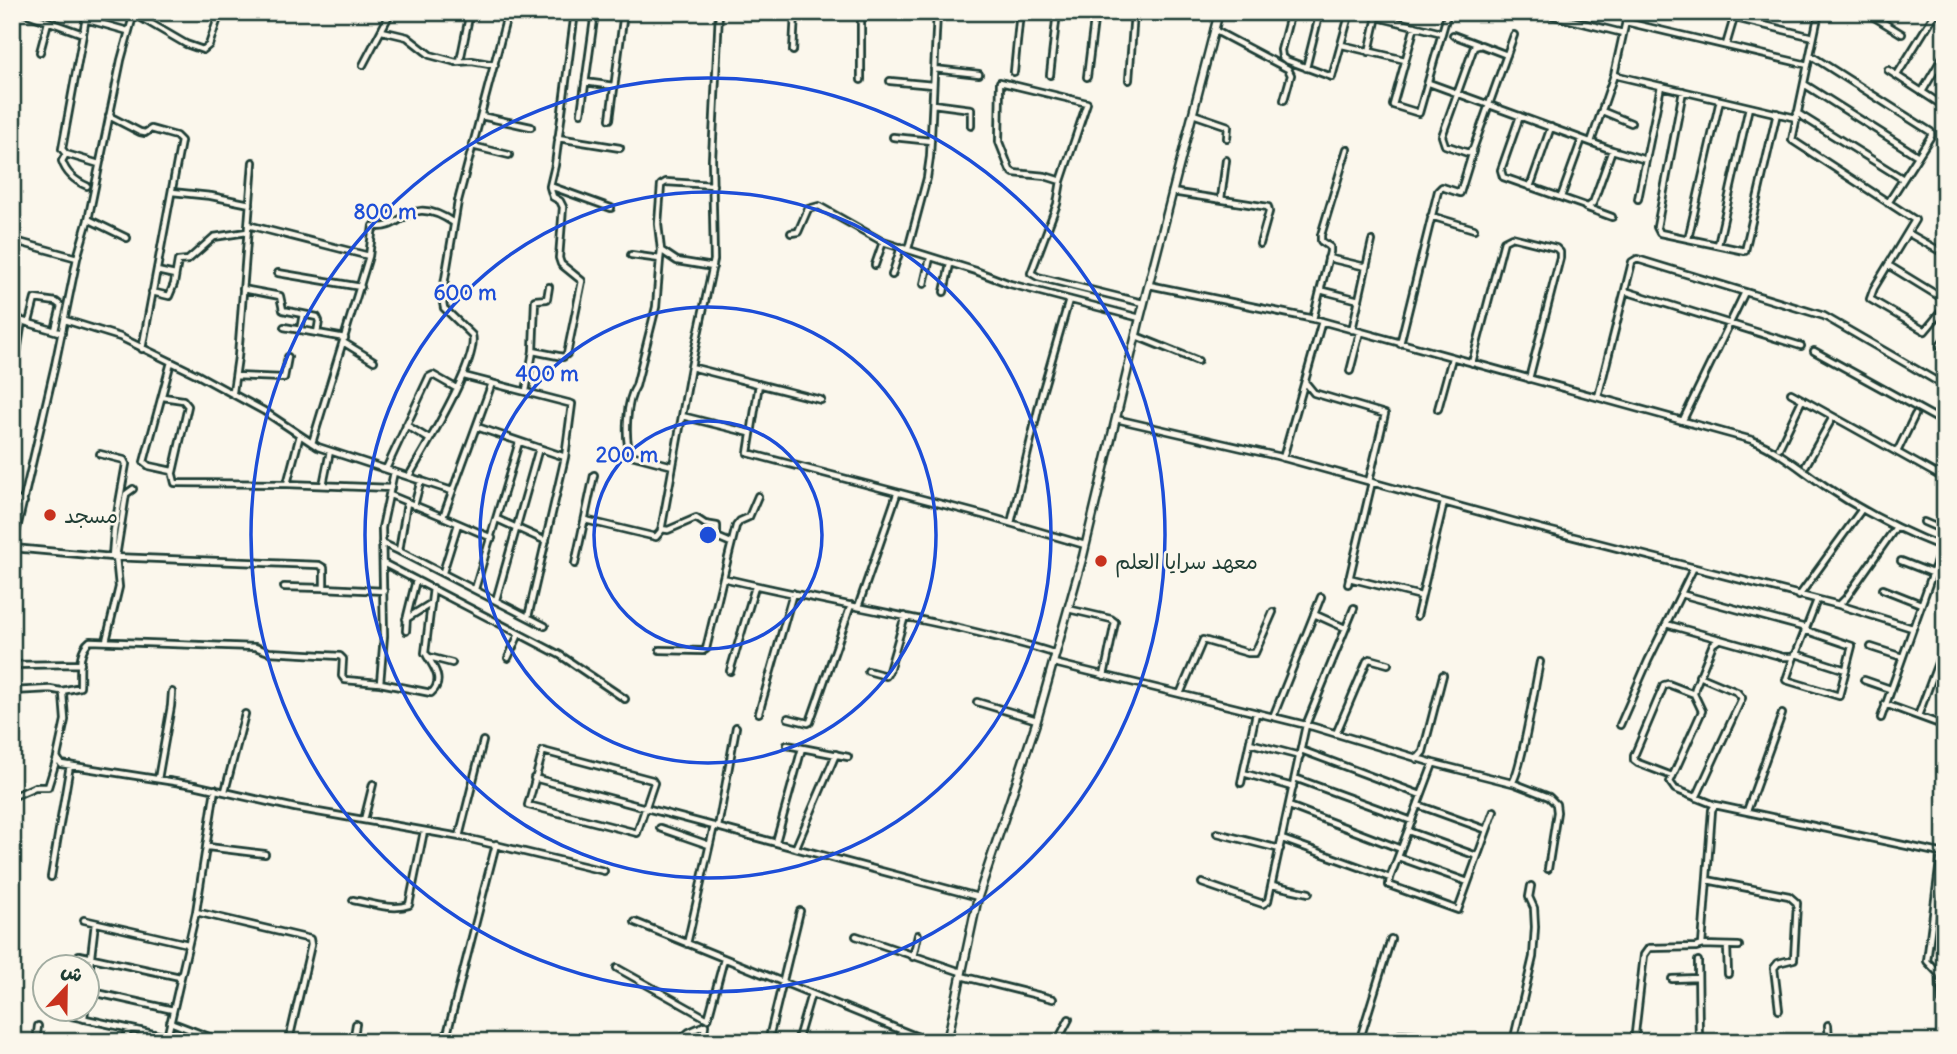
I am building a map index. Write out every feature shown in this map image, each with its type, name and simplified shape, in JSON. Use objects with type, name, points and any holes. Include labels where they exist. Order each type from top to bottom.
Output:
[{"type":"main road","points":[[947,1042],[978,897],[1054,663],[1143,303],[1219,12]]},
{"type":"street","points":[[22,12],[83,34]]},
{"type":"street","points":[[87,12],[62,147],[66,154],[100,164]]},
{"type":"street","points":[[220,12],[211,42],[205,50],[186,44],[138,16],[133,18],[24,502],[14,534],[13,549],[114,557],[322,565],[324,588]]},
{"type":"street","points":[[363,65],[391,12]]},
{"type":"street","points":[[460,61],[470,12]]},
{"type":"street","points":[[408,476],[464,376],[474,340],[469,330],[446,312],[442,304],[454,223],[508,12]]},
{"type":"street","points":[[533,351],[566,356],[582,281],[560,261],[558,253],[563,207],[560,201],[552,197],[550,187],[575,12]]},
{"type":"street","points":[[581,113],[595,12]]},
{"type":"street","points":[[610,118],[624,12]]},
{"type":"street","points":[[585,520],[656,537],[661,529],[691,367],[713,267],[719,12]]},
{"type":"street","points":[[793,51],[794,12]]},
{"type":"street","points":[[861,12],[861,80]]},
{"type":"street","points":[[908,249],[927,178],[937,12]]},
{"type":"street","points":[[1014,72],[1020,12]]},
{"type":"street","points":[[1050,75],[1056,12]]},
{"type":"street","points":[[1087,77],[1095,12]]},
{"type":"street","points":[[1129,80],[1135,12]]},
{"type":"street","points":[[1291,12],[1281,54],[1286,60],[1333,76],[1350,12]]},
{"type":"street","points":[[1306,68],[1320,12]]},
{"type":"street","points":[[1415,26],[1393,105],[1419,113],[1448,12]]},
{"type":"street","points":[[1538,12],[1623,33]]},
{"type":"street","points":[[1591,142],[1614,75],[1628,12]]},
{"type":"street","points":[[1710,12],[1813,37]]},
{"type":"street","points":[[1819,12],[1793,142],[1914,218],[1908,233],[1870,296],[1872,302],[1925,331],[1945,307]]},
{"type":"street","points":[[1866,12],[1902,34]]},
{"type":"street","points":[[1897,75],[1936,12]]},
{"type":"street","points":[[1370,52],[1378,15],[1442,33]]},
{"type":"street","points":[[1726,46],[1734,18]]},
{"type":"street","points":[[85,19],[128,31]]},
{"type":"street","points":[[40,52],[48,22]]},
{"type":"street","points":[[1626,22],[1808,65]]},
{"type":"street","points":[[1214,30],[1288,69],[1291,75],[1284,100]]},
{"type":"street","points":[[382,31],[407,37],[430,55],[495,65]]},
{"type":"street","points":[[1453,35],[1507,55]]},
{"type":"street","points":[[1400,344],[1430,216],[1440,188],[1460,193],[1514,35]]},
{"type":"street","points":[[1342,45],[1405,60]]},
{"type":"street","points":[[1474,146],[1468,153],[1445,145],[1442,141],[1474,48],[1481,45]]},
{"type":"street","points":[[1922,92],[1945,53]]},
{"type":"street","points":[[1810,55],[1930,130],[1931,136],[1888,203]]},
{"type":"street","points":[[934,69],[979,74]]},
{"type":"street","points":[[1888,69],[1945,107]]},
{"type":"street","points":[[1614,75],[1749,107],[1797,115],[1903,179]]},
{"type":"street","points":[[890,80],[933,85]]},
{"type":"street","points":[[585,82],[614,86]]},
{"type":"street","points":[[1060,181],[1010,170],[999,142],[1000,82],[1087,103],[1060,181],[1057,204],[1031,272],[1038,277],[1143,303]]},
{"type":"street","points":[[1429,83],[1646,160]]},
{"type":"street","points":[[1804,84],[1918,156]]},
{"type":"street","points":[[1638,199],[1661,86]]},
{"type":"street","points":[[1683,92],[1657,227],[1660,233],[1742,251],[1746,249],[1777,113]]},
{"type":"street","points":[[1688,239],[1720,100]]},
{"type":"street","points":[[933,104],[971,109],[971,127]]},
{"type":"street","points":[[1718,245],[1749,107]]},
{"type":"street","points":[[1602,111],[1631,123]]},
{"type":"street","points":[[1192,114],[1228,125],[1227,138]]},
{"type":"street","points":[[109,116],[143,133],[151,130],[180,139],[142,349]]},
{"type":"street","points":[[481,116],[531,127]]},
{"type":"street","points":[[1520,116],[1501,174],[1503,177],[1612,217]]},
{"type":"street","points":[[1530,187],[1551,127]]},
{"type":"street","points":[[893,137],[931,141]]},
{"type":"street","points":[[558,138],[620,148]]},
{"type":"street","points":[[1561,197],[1582,139]]},
{"type":"street","points":[[472,146],[509,155]]},
{"type":"street","points":[[1313,319],[1330,247],[1321,241],[1321,235],[1347,149]]},
{"type":"street","points":[[1584,206],[1591,205],[1612,150]]},
{"type":"street","points":[[66,154],[62,161],[65,169],[79,183],[87,186]]},
{"type":"street","points":[[1221,199],[1226,160]]},
{"type":"street","points":[[233,393],[253,162]]},
{"type":"street","points":[[673,466],[631,455],[627,433],[632,393],[655,317],[661,250],[658,224],[663,183],[713,185]]},
{"type":"street","points":[[550,187],[611,208]]},
{"type":"street","points":[[172,192],[250,204]]},
{"type":"street","points":[[1172,192],[1269,209],[1260,244]]},
{"type":"street","points":[[791,233],[798,232],[808,209],[816,205],[883,242],[1010,284],[1140,318]]},
{"type":"street","points":[[312,444],[369,256],[373,226],[384,228],[405,215],[418,211],[436,213],[454,223]]},
{"type":"street","points":[[1430,216],[1474,229]]},
{"type":"street","points":[[88,219],[127,238]]},
{"type":"street","points":[[248,225],[369,256]]},
{"type":"street","points":[[152,292],[169,296],[174,285],[178,261],[188,260],[211,239],[247,232]]},
{"type":"street","points":[[1908,233],[1945,254]]},
{"type":"street","points":[[1472,363],[1504,241],[1513,237],[1556,248],[1560,252],[1560,258],[1529,379]]},
{"type":"street","points":[[12,240],[77,258]]},
{"type":"street","points":[[1352,330],[1371,241]]},
{"type":"street","points":[[875,265],[883,242]]},
{"type":"street","points":[[892,275],[901,247]]},
{"type":"street","points":[[661,250],[677,261],[713,267]]},
{"type":"street","points":[[631,255],[660,259]]},
{"type":"street","points":[[923,284],[930,258]]},
{"type":"street","points":[[1328,258],[1366,267]]},
{"type":"street","points":[[1598,397],[1632,262],[1637,259],[1824,316],[1945,386]]},
{"type":"street","points":[[944,292],[950,264]]},
{"type":"street","points":[[1888,265],[1945,299]]},
{"type":"street","points":[[156,271],[175,275]]},
{"type":"street","points":[[278,273],[360,287]]},
{"type":"street","points":[[1148,285],[1322,321],[1759,443],[1862,509],[1943,548],[1881,718]]},
{"type":"street","points":[[526,391],[533,351],[535,300],[547,299],[549,287]]},
{"type":"street","points":[[243,289],[280,296],[283,310],[319,319],[317,333]]},
{"type":"street","points":[[1320,290],[1359,300]]},
{"type":"street","points":[[1625,291],[1801,346]]},
{"type":"street","points":[[1683,420],[1745,292]]},
{"type":"street","points":[[29,322],[34,299],[56,302],[61,306],[55,330]]},
{"type":"street","points":[[1012,523],[1042,393],[1069,300]]},
{"type":"street","points":[[12,313],[22,321],[62,333]]},
{"type":"street","points":[[300,330],[303,314]]},
{"type":"street","points":[[65,320],[112,334],[233,393],[312,444],[452,491]]},
{"type":"street","points":[[12,366],[15,365],[22,321]]},
{"type":"street","points":[[1283,458],[1322,321]]},
{"type":"street","points":[[284,327],[344,340],[374,361]]},
{"type":"street","points":[[1350,372],[1360,332]]},
{"type":"street","points":[[1135,335],[1198,361]]},
{"type":"street","points":[[1945,338],[1940,345],[1945,350]]},
{"type":"street","points":[[1814,351],[1945,423]]},
{"type":"street","points":[[236,376],[284,378],[288,357]]},
{"type":"street","points":[[1438,409],[1452,358]]},
{"type":"street","points":[[171,362],[144,462],[149,466],[173,472]]},
{"type":"street","points":[[691,367],[821,400]]},
{"type":"street","points":[[386,469],[430,376],[456,388]]},
{"type":"street","points":[[464,376],[572,404],[565,457],[528,617]]},
{"type":"street","points":[[1305,382],[1314,393],[1385,414],[1348,581],[1421,596]]},
{"type":"street","points":[[443,517],[492,383]]},
{"type":"street","points":[[759,384],[748,453],[1085,545]]},
{"type":"street","points":[[1790,393],[1945,479]]},
{"type":"street","points":[[163,397],[187,402],[188,406],[173,472],[174,482],[179,484],[391,488]]},
{"type":"street","points":[[1779,448],[1802,400]]},
{"type":"street","points":[[1897,452],[1915,415]]},
{"type":"street","points":[[682,416],[750,433]]},
{"type":"street","points":[[1806,465],[1833,417]]},
{"type":"street","points":[[1115,419],[1283,458],[1693,569],[1839,605],[1912,628]]},
{"type":"street","points":[[406,425],[429,439]]},
{"type":"street","points":[[477,427],[565,457]]},
{"type":"street","points":[[287,484],[300,435]]},
{"type":"street","points":[[475,589],[520,442]]},
{"type":"street","points":[[496,600],[538,448]]},
{"type":"street","points":[[323,485],[330,451]]},
{"type":"street","points":[[100,454],[124,460],[126,464],[114,531],[114,557],[119,587],[106,641]]},
{"type":"street","points":[[380,683],[384,591],[382,543],[384,518],[394,472]]},
{"type":"street","points":[[575,564],[594,475]]},
{"type":"street","points":[[414,506],[421,480]]},
{"type":"street","points":[[114,557],[125,496],[133,489]]},
{"type":"street","points":[[858,607],[897,494]]},
{"type":"street","points":[[390,495],[492,538]]},
{"type":"street","points":[[660,650],[705,650],[738,523],[749,517],[758,496]]},
{"type":"street","points":[[12,499],[24,502]]},
{"type":"street","points":[[1417,615],[1444,502]]},
{"type":"street","points":[[399,551],[407,503]]},
{"type":"street","points":[[1799,596],[1862,509]]},
{"type":"street","points":[[1937,528],[1945,510]]},
{"type":"street","points":[[661,529],[668,530],[695,518],[705,524],[717,526],[717,537],[732,543]]},
{"type":"street","points":[[497,520],[546,541]]},
{"type":"street","points":[[1924,522],[1945,531]]},
{"type":"street","points":[[443,572],[458,524]]},
{"type":"street","points":[[1839,605],[1896,527]]},
{"type":"street","points":[[382,543],[545,626]]},
{"type":"street","points":[[1901,561],[1932,573]]},
{"type":"street","points":[[383,563],[560,655],[625,699]]},
{"type":"street","points":[[1620,725],[1693,569]]},
{"type":"street","points":[[723,578],[1019,642],[1056,654]]},
{"type":"street","points":[[406,631],[406,619],[416,580]]},
{"type":"street","points":[[284,587],[384,591]]},
{"type":"street","points":[[730,671],[755,587]]},
{"type":"street","points":[[12,691],[61,691],[80,688],[80,664],[87,642],[106,641],[255,647],[270,652],[340,656],[343,659],[344,680],[434,692],[437,676],[425,650],[433,588]]},
{"type":"street","points":[[1883,589],[1921,604]]},
{"type":"street","points":[[759,713],[793,593]]},
{"type":"street","points":[[1681,594],[1805,629],[1852,646],[1839,696],[1786,680],[1805,629],[1817,600]]},
{"type":"street","points":[[1273,717],[1321,597]]},
{"type":"street","points":[[406,619],[430,604]]},
{"type":"street","points":[[788,718],[810,722],[852,606]]},
{"type":"street","points":[[1202,883],[1263,904],[1268,901],[1306,725],[1354,608]]},
{"type":"street","points":[[1068,609],[1115,622],[1104,676]]},
{"type":"street","points":[[1180,694],[1203,640],[1255,653],[1273,612]]},
{"type":"street","points":[[1314,614],[1346,628]]},
{"type":"street","points":[[868,671],[886,676],[905,616]]},
{"type":"street","points":[[1666,624],[1783,657],[1795,655],[1846,670]]},
{"type":"street","points":[[508,658],[519,634]]},
{"type":"street","points":[[1720,639],[1713,644],[1699,676],[1694,694],[1702,711],[1670,784],[1675,789],[1715,806],[1943,854],[1927,961],[1940,975],[1941,1002],[1945,1012]]},
{"type":"street","points":[[1918,716],[1945,644]]},
{"type":"street","points":[[1871,647],[1902,657]]},
{"type":"street","points":[[427,656],[452,663]]},
{"type":"street","points":[[1336,733],[1367,661],[1370,659],[1388,664]]},
{"type":"street","points":[[1512,783],[1515,780],[1540,662]]},
{"type":"street","points":[[1054,663],[1336,733],[1433,764],[1512,783],[1549,797],[1556,804],[1557,813],[1548,869]]},
{"type":"street","points":[[12,665],[80,664]]},
{"type":"street","points":[[1417,759],[1423,752],[1443,675]]},
{"type":"street","points":[[1696,798],[1742,698],[1737,692],[1699,676]]},
{"type":"street","points":[[1864,680],[1891,690]]},
{"type":"street","points":[[1672,776],[1638,763],[1633,756],[1664,685],[1668,684],[1694,694]]},
{"type":"street","points":[[12,797],[35,787],[47,787],[65,720],[65,700],[61,691]]},
{"type":"street","points":[[158,779],[172,692]]},
{"type":"street","points":[[977,702],[1037,720]]},
{"type":"street","points":[[1885,705],[1945,726]]},
{"type":"street","points":[[1241,783],[1256,713]]},
{"type":"street","points":[[225,791],[245,714]]},
{"type":"street","points":[[1746,811],[1782,714]]},
{"type":"street","points":[[687,944],[709,845],[716,827],[736,727]]},
{"type":"street","points":[[459,837],[482,741]]},
{"type":"street","points":[[1250,743],[1300,753],[1421,795]]},
{"type":"street","points":[[788,745],[848,757]]},
{"type":"street","points":[[776,842],[802,748]]},
{"type":"street","points":[[541,752],[652,780],[654,783],[645,807],[636,834],[528,804],[541,752]]},
{"type":"street","points":[[796,847],[836,754]]},
{"type":"street","points":[[57,757],[61,764],[215,789],[496,844],[604,871]]},
{"type":"street","points":[[1433,764],[1389,886],[1458,910],[1494,811]]},
{"type":"street","points":[[51,877],[70,765]]},
{"type":"street","points":[[1243,774],[1293,787]]},
{"type":"street","points":[[534,778],[978,897]]},
{"type":"street","points":[[1295,778],[1412,821]]},
{"type":"street","points":[[364,820],[373,784]]},
{"type":"street","points":[[102,1023],[167,1039],[196,912],[215,789]]},
{"type":"street","points":[[1418,804],[1487,830]]},
{"type":"street","points":[[1289,806],[1401,849]]},
{"type":"street","points":[[1702,944],[1712,810],[1715,806]]},
{"type":"street","points":[[660,828],[709,845]]},
{"type":"street","points":[[353,900],[392,907],[409,905],[424,831]]},
{"type":"street","points":[[1408,831],[1477,856]]},
{"type":"street","points":[[1217,833],[1280,849]]},
{"type":"street","points":[[1282,839],[1390,878]]},
{"type":"street","points":[[445,1042],[496,844]]},
{"type":"street","points":[[208,847],[265,854]]},
{"type":"street","points":[[1398,857],[1468,882]]},
{"type":"street","points":[[1707,880],[1789,896],[1797,903],[1794,959],[1779,963],[1774,968],[1779,1010]]},
{"type":"street","points":[[1272,885],[1309,893]]},
{"type":"street","points":[[1513,1042],[1533,957],[1535,927],[1531,886]]},
{"type":"street","points":[[768,1042],[800,911]]},
{"type":"street","points":[[196,912],[310,939],[312,945],[289,1040]]},
{"type":"street","points":[[84,920],[188,944]]},
{"type":"street","points":[[635,922],[930,1042]]},
{"type":"street","points":[[90,953],[94,923]]},
{"type":"street","points":[[913,957],[918,935]]},
{"type":"street","points":[[856,936],[960,974],[1053,999]]},
{"type":"street","points":[[1359,1042],[1391,939]]},
{"type":"street","points":[[1634,1042],[1648,948],[1696,947],[1702,944],[1739,946]]},
{"type":"street","points":[[1727,946],[1728,974]]},
{"type":"street","points":[[703,1042],[724,959]]},
{"type":"street","points":[[102,960],[180,977]]},
{"type":"street","points":[[1698,961],[1699,1042]]},
{"type":"street","points":[[617,968],[706,1022]]},
{"type":"street","points":[[1672,979],[1698,978]]},
{"type":"street","points":[[102,994],[173,1010]]},
{"type":"street","points":[[797,1042],[811,994]]},
{"type":"street","points":[[1056,1042],[1069,1019]]},
{"type":"street","points":[[170,1022],[222,1042]]},
{"type":"street","points":[[677,1042],[706,1022]]},
{"type":"street","points":[[353,1042],[356,1024]]},
{"type":"street","points":[[1828,1025],[1829,1042]]},
{"type":"street","points":[[36,1042],[38,1026]]},
{"type":"street","points":[[124,1042],[129,1029]]},
{"type":"street","points":[[1397,1042],[1398,1036],[1402,1034],[1435,1036],[1444,1042]]},
{"type":"street","points":[[1361,1035],[1376,1042]]},
{"type":"place","name":"مسجد","points":[[50,515]]},
{"type":"place","name":"معهد سرايا العلم","points":[[1101,561]]}]
